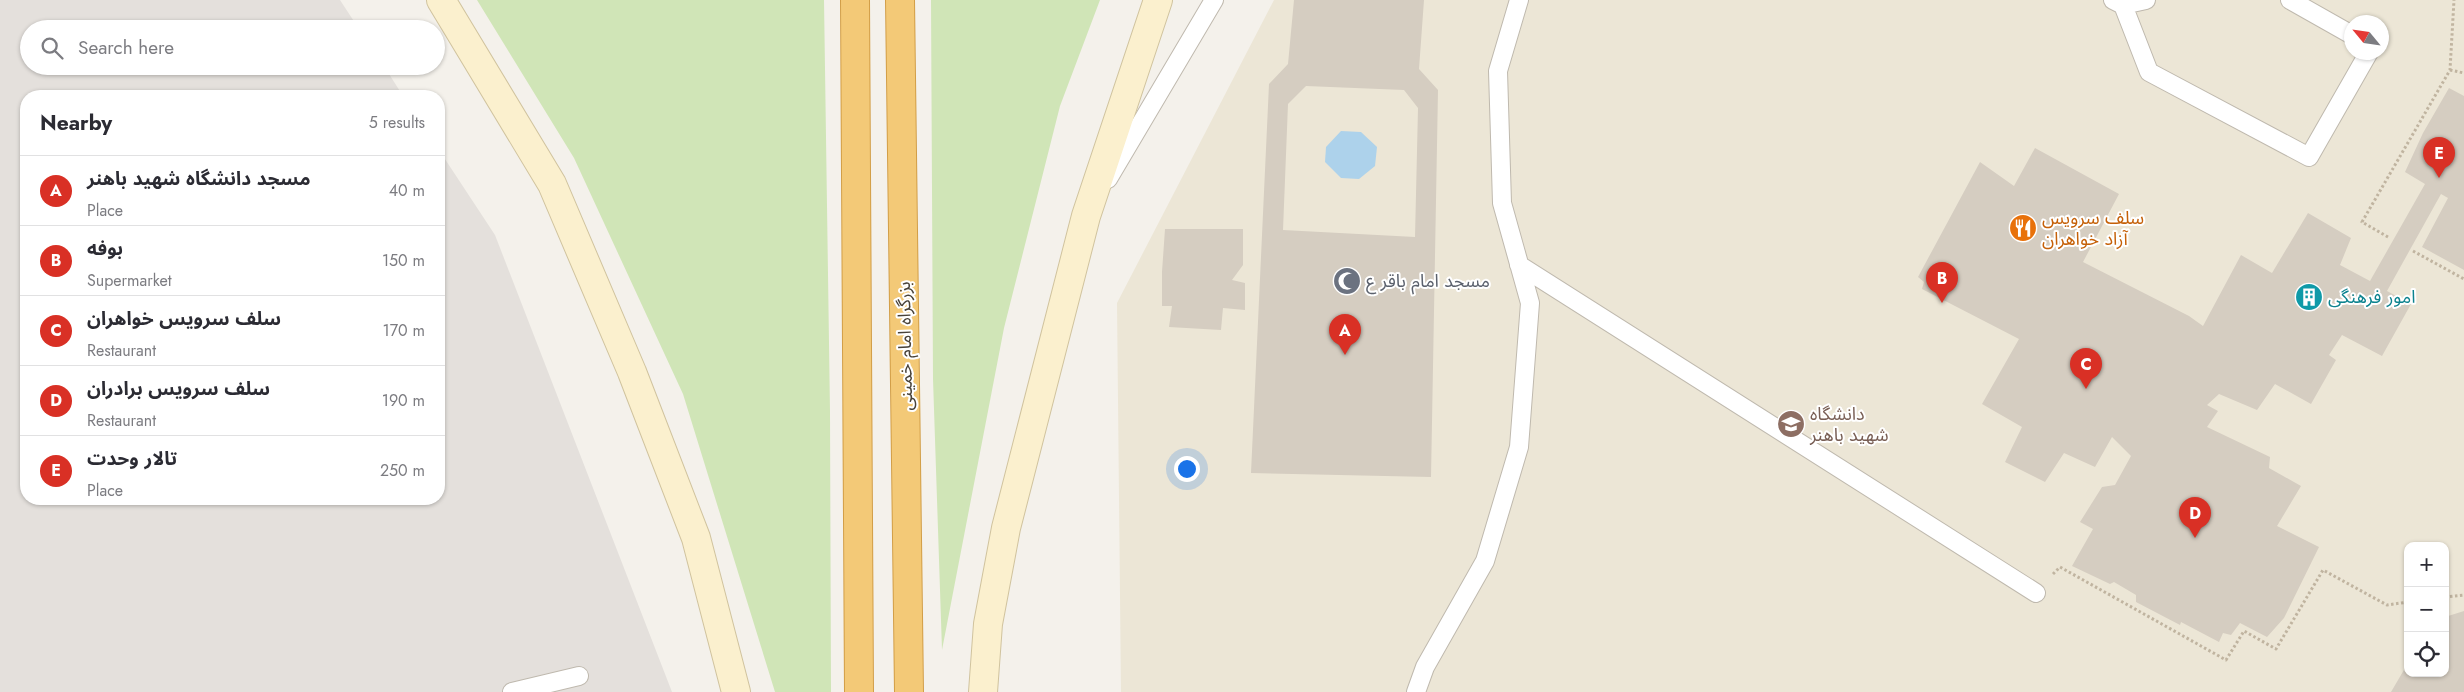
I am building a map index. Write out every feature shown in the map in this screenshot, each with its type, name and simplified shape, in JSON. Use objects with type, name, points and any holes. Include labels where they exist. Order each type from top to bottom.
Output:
[{"type":"highway","points":[[855,0],[859,692]]},
{"type":"highway","name":"بزرگراه امام خمینی","points":[[900,0],[909,692]]},
{"type":"main road","points":[[441,0],[552,184],[625,354],[696,538],[736,692]]},
{"type":"main road","points":[[983,692],[988,624],[1006,528],[1086,216],[1158,0]]},
{"type":"lane","points":[[1086,216],[1214,0]]},
{"type":"lane","points":[[1416,692],[1425,667],[1484,561],[1519,447],[1530,304],[1502,204],[1498,71],[1519,0]]},
{"type":"lane","points":[[2146,0],[2118,3],[2149,72],[2310,157],[2365,60]]},
{"type":"lane","points":[[2290,0],[2344,30]]},
{"type":"lane","points":[[1519,265],[2036,593]]},
{"type":"lane","points":[[512,692],[579,676]]},
{"type":"path","points":[[2388,236],[2362,222],[2450,70],[2454,0]]},
{"type":"path","points":[[2450,70],[2464,73]]},
{"type":"path","points":[[2413,250],[2464,278]]},
{"type":"path","points":[[2036,593],[2060,567],[2226,660],[2244,631],[2276,649],[2323,570],[2387,605],[2404,603]]},
{"type":"path","points":[[2449,597],[2464,595]]},
{"type":"shaded area","points":[[0,0],[340,0],[353,20],[20,20],[20,75],[390,75],[399,90],[20,90],[20,505],[445,505],[445,159],[495,235],[672,692],[0,692]]},
{"type":"shaded area","name":"دانشگاه شهید باهنر","points":[[1274,0],[2464,0],[2464,692],[1121,692],[1117,303]]},
{"type":"green space","points":[[477,0],[824,0],[830,411],[831,692],[775,692],[683,394],[574,158]]},
{"type":"green space","points":[[931,0],[1100,0],[1060,106],[1004,328],[942,650],[933,379]]},
{"type":"water","points":[[1341,131],[1361,132],[1377,147],[1375,166],[1359,179],[1341,178],[1325,162],[1326,147]]},
{"type":"building","name":"مسجد امام باقر ع","points":[[1294,0],[1424,0],[1419,69],[1438,90],[1431,477],[1251,473],[1269,84],[1288,64]],"holes":[[[1306,86],[1404,90],[1418,108],[1415,237],[1283,230],[1288,104]]]},
{"type":"building","points":[[2449,88],[2464,96],[2464,270],[2422,247],[2448,198],[2441,194],[2387,291],[2411,304],[2382,356],[2342,335],[2329,355],[2336,360],[2311,404],[2275,384],[2257,410],[2219,394],[2207,405],[2218,411],[2207,427],[2270,457],[2269,468],[2301,486],[2277,526],[2319,547],[2284,618],[2267,637],[2240,623],[2231,635],[2223,633],[2219,642],[2181,622],[2180,625],[2136,602],[2136,595],[2114,582],[2110,584],[2072,566],[2093,529],[2080,522],[2102,487],[2115,485],[2131,456],[2112,437],[2095,467],[2064,453],[2045,482],[2005,462],[2022,427],[1982,404],[2019,339],[1922,289],[1924,282],[1918,277],[1980,162],[2014,186],[2035,148],[2119,194],[2083,262],[2189,316],[2203,326],[2241,255],[2272,273],[2308,213],[2351,238],[2340,265],[2370,281],[2425,184],[2405,172],[2423,133]]},
{"type":"building","points":[[1165,229],[1243,229],[1243,265],[1232,280],[1245,283],[1245,310],[1223,308],[1221,330],[1169,327],[1172,306],[1162,306]]},
{"type":"building","points":[[2464,611],[2464,692],[2391,692],[2404,670],[2404,677],[2449,677],[2449,616]]},
{"type":"place","name":"تالار وحدت","points":[[2439,178]]},
{"type":"place","name":"سلف سرویس آزاد خواهران","points":[[2023,228]]},
{"type":"place","name":"مسجد امام باقر ع","points":[[1347,281]]},
{"type":"place","name":"امور فرهنگی","points":[[2309,297]]},
{"type":"place","name":"بوفه","points":[[1942,303]]},
{"type":"place","name":"مسجد دانشگاه شهید باهنر","points":[[1345,355]]},
{"type":"place","name":"سلف سرویس خواهران","points":[[2086,389]]},
{"type":"place","name":"دانشگاه شهید باهنر","points":[[1791,424]]},
{"type":"place","name":"سلف سرویس برادران","points":[[2195,538]]}]
